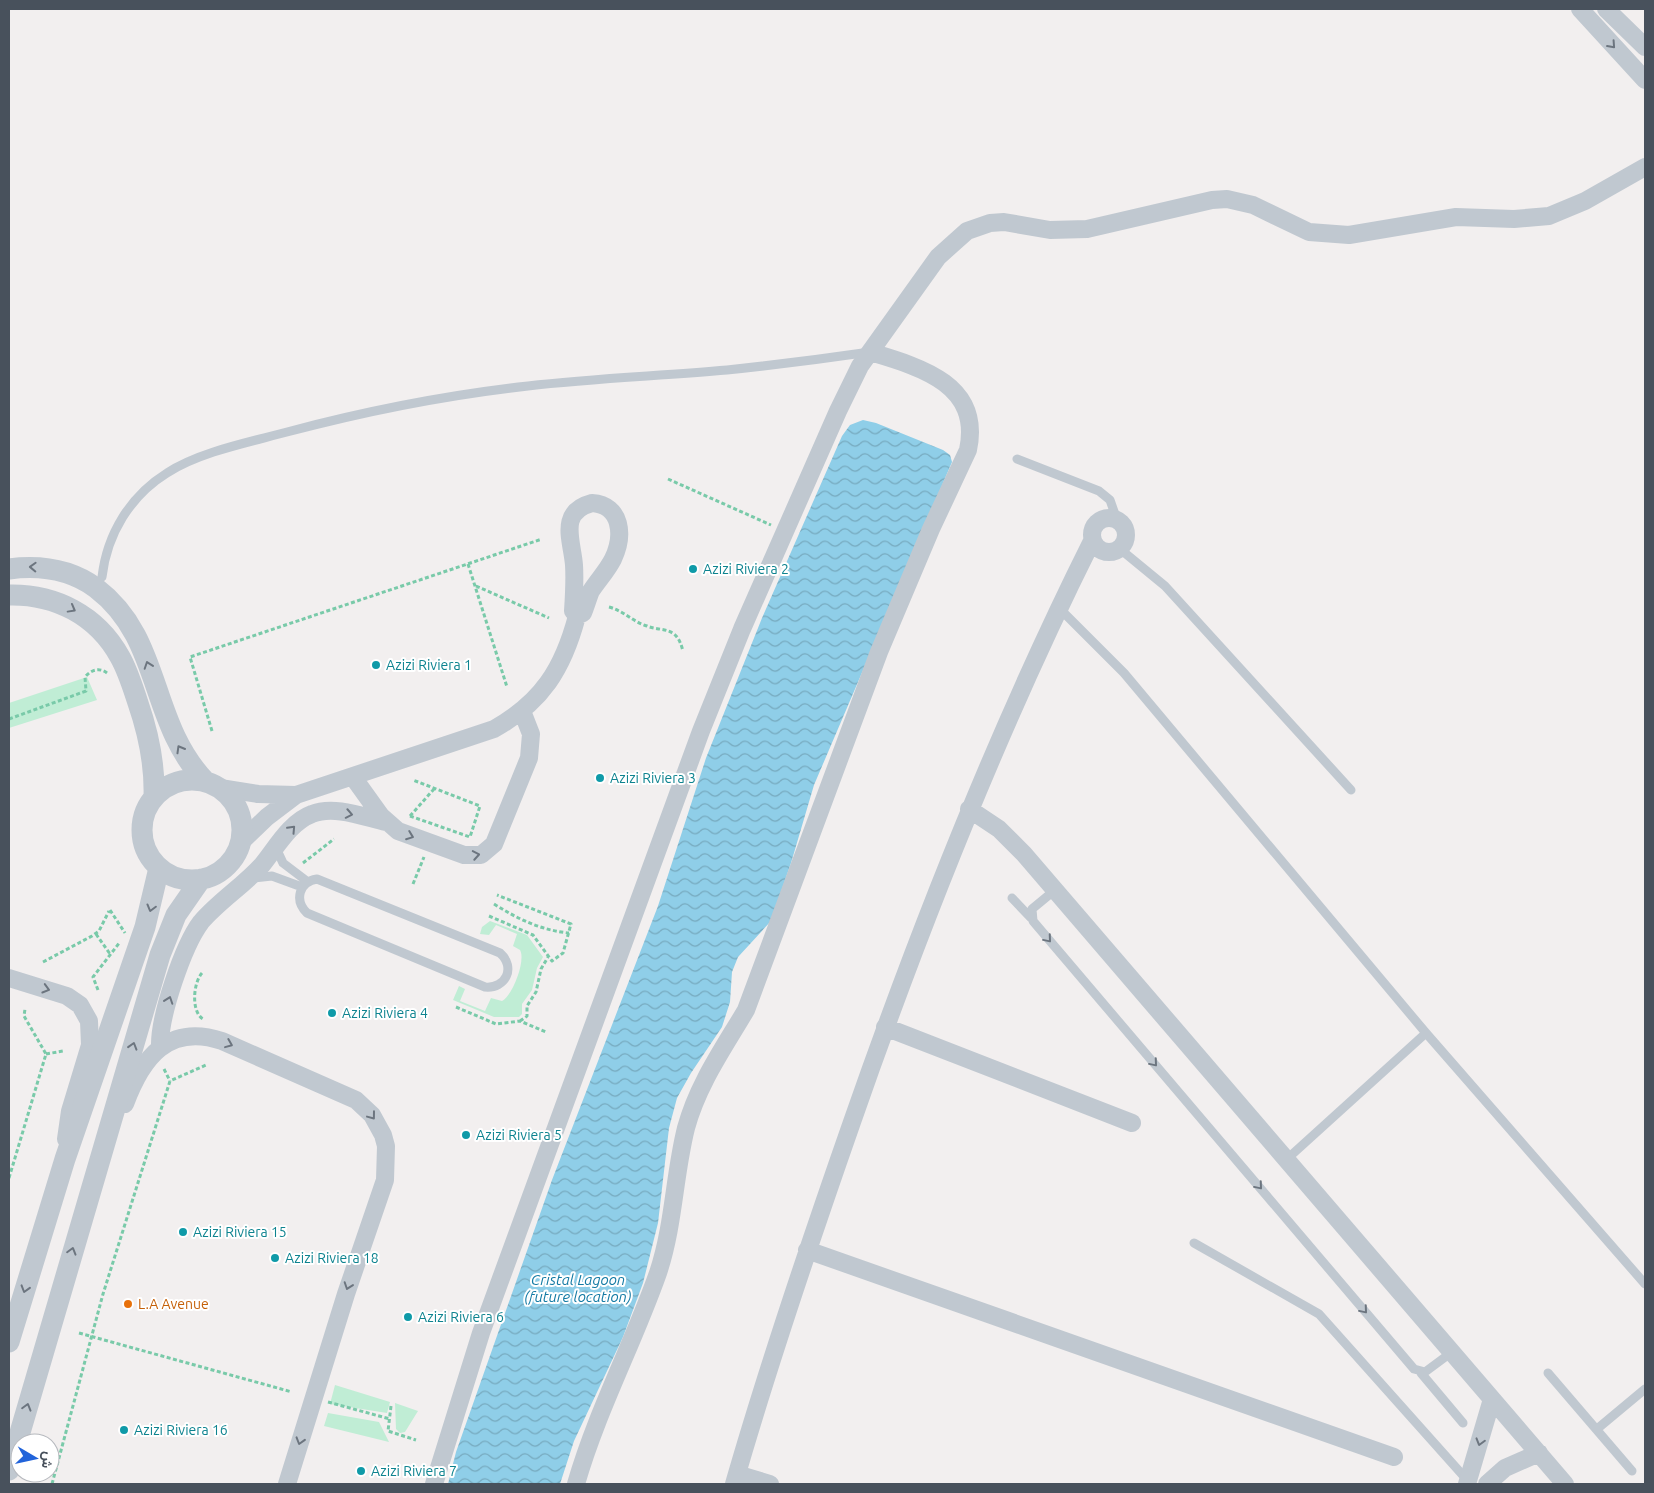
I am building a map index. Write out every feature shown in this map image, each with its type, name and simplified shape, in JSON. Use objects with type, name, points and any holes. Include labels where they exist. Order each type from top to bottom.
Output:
[{"type":"street","points":[[1580,9],[1645,80]]},
{"type":"street","points":[[1606,9],[1645,47]]},
{"type":"street","points":[[434,1484],[481,1333],[701,731],[849,387],[870,352],[938,257],[967,231],[990,223],[1018,223],[1050,230],[1087,229],[1197,202],[1227,199],[1253,205],[1308,232],[1335,236],[1456,217],[1514,219],[1549,216],[1580,204],[1645,166]]},
{"type":"street","points":[[576,1484],[605,1400],[659,1271],[669,1235],[682,1151],[694,1104],[715,1058],[746,1010],[883,644],[930,529],[971,440],[970,419],[962,399],[955,390],[927,372],[870,352]]},
{"type":"street","points":[[154,797],[172,784],[182,780],[258,794],[296,795],[478,735],[494,729],[522,711],[555,675],[569,645],[577,616],[583,613],[592,590],[614,558],[619,542],[619,524],[617,517],[612,511],[599,504],[584,505],[578,509],[568,529],[574,565],[572,612],[577,616]]},
{"type":"street","points":[[770,1484],[736,1479],[807,1250],[885,1027],[969,809],[1030,667],[1092,541],[1094,527],[1104,519],[1117,520],[1126,530],[1126,537],[1120,549],[1114,552],[1101,551],[1092,541]]},
{"type":"street","points":[[9,569],[25,567],[58,570],[88,582],[112,600],[137,635],[174,737],[187,760],[212,785],[228,795],[239,812],[242,832],[240,842],[230,862],[222,870],[201,879],[179,878],[159,868],[152,860],[143,839],[144,817],[154,797],[154,766],[148,735],[127,672],[112,644],[92,622],[66,606],[37,596],[9,595]]},
{"type":"street","points":[[160,1047],[162,1018],[190,941],[202,922],[248,880],[300,820],[318,812],[331,811],[386,822],[405,834],[464,856],[475,856],[486,852],[496,839],[529,758],[531,734],[522,711]]},
{"type":"street","points":[[353,777],[386,822]]},
{"type":"street","points":[[240,842],[267,817],[296,795]]},
{"type":"street","points":[[969,809],[1012,841],[1287,1158],[1565,1484]]},
{"type":"street","points":[[9,1342],[65,1159],[145,927],[159,868]]},
{"type":"street","points":[[9,1470],[98,1160],[167,935],[184,902],[201,879]]},
{"type":"street","points":[[9,978],[67,996],[80,1005],[89,1021],[90,1045],[70,1111],[65,1159]]},
{"type":"street","points":[[885,1027],[1132,1123]]},
{"type":"street","points":[[98,1160],[116,1125],[138,1074],[160,1047],[173,1040],[192,1036],[202,1036],[222,1041],[347,1094],[372,1115],[383,1135],[387,1158],[385,1180],[346,1294],[287,1484]]},
{"type":"street","points":[[807,1250],[1394,1457]]},
{"type":"street","points":[[1468,1483],[1492,1399]]},
{"type":"street","points":[[1487,1484],[1505,1468],[1539,1453]]},
{"type":"lane","points":[[102,577],[108,548],[114,533],[126,511],[142,492],[169,471],[198,459],[252,442],[361,414],[472,393],[584,380],[727,370],[870,352]]},
{"type":"lane","points":[[1016,459],[1100,491],[1110,500],[1117,520]]},
{"type":"lane","points":[[1120,549],[1165,586],[1351,790]]},
{"type":"lane","points":[[1058,608],[1124,673],[1426,1033],[1645,1284]]},
{"type":"lane","points":[[276,848],[283,863],[305,884]]},
{"type":"lane","points":[[248,880],[259,876],[272,876],[305,884],[317,879],[326,881],[500,953],[507,962],[508,974],[506,979],[496,986],[485,987],[312,916],[300,904],[300,892],[305,884]]},
{"type":"lane","points":[[1031,918],[1035,906],[1055,890]]},
{"type":"lane","points":[[1012,898],[1462,1423]]},
{"type":"lane","points":[[1287,1158],[1426,1033]]},
{"type":"lane","points":[[1194,1244],[1319,1314],[1468,1483]]},
{"type":"lane","points":[[1421,1373],[1429,1370],[1452,1352]]},
{"type":"lane","points":[[1548,1373],[1632,1471]]},
{"type":"lane","points":[[1597,1429],[1645,1389]]},
{"type":"path","points":[[668,479],[785,532]]},
{"type":"path","points":[[212,731],[190,658],[542,540]]},
{"type":"path","points":[[468,564],[507,686]]},
{"type":"path","points":[[475,586],[549,618]]},
{"type":"path","points":[[609,607],[622,611],[646,626],[662,628],[674,634],[683,651]]},
{"type":"path","points":[[9,719],[86,691],[85,678],[91,671],[101,670],[111,678]]},
{"type":"path","points":[[410,816],[470,837],[480,806],[413,780]]},
{"type":"path","points":[[406,820],[434,788]]},
{"type":"path","points":[[293,872],[334,839]]},
{"type":"path","points":[[412,884],[426,854]]},
{"type":"path","points":[[489,916],[533,935],[552,961],[561,956],[571,924],[497,895]]},
{"type":"path","points":[[494,904],[526,923],[554,931],[569,932]]},
{"type":"path","points":[[43,962],[96,934],[110,910],[126,934],[92,977],[98,990]]},
{"type":"path","points":[[96,934],[110,954]]},
{"type":"path","points":[[456,1007],[496,1024],[520,1021],[527,1016],[527,1006],[539,986],[541,969],[548,956]]},
{"type":"path","points":[[202,973],[197,981],[195,1007],[198,1015],[210,1022]]},
{"type":"path","points":[[9,1178],[46,1054],[24,1016],[25,1009]]},
{"type":"path","points":[[520,1021],[546,1032]]},
{"type":"path","points":[[46,1054],[63,1051]]},
{"type":"path","points":[[170,1082],[206,1065]]},
{"type":"path","points":[[52,1484],[90,1337],[170,1082],[164,1069]]},
{"type":"path","points":[[79,1333],[292,1392]]},
{"type":"path","points":[[325,1402],[390,1419]]},
{"type":"path","points":[[391,1406],[388,1431],[416,1440]]},
{"type":"green space","points":[[87,677],[97,700],[9,728],[9,703]]},
{"type":"green space","points":[[490,921],[527,935],[543,957],[537,968],[532,990],[522,1004],[522,1014],[519,1017],[494,1017],[453,1000],[459,986],[465,989],[460,1001],[485,1011],[491,998],[502,1001],[514,985],[521,961],[520,950],[513,946],[517,934],[496,925],[489,935],[480,934],[482,927]]},
{"type":"green space","points":[[335,1385],[390,1402],[387,1413],[330,1404]]},
{"type":"green space","points":[[395,1403],[418,1411],[405,1432],[400,1433],[396,1429]]},
{"type":"green space","points":[[328,1413],[379,1422],[389,1442],[324,1426]]},
{"type":"water","name":"Cristal Lagoon (future location)","points":[[863,420],[876,423],[943,450],[950,455],[952,462],[814,785],[791,863],[771,921],[738,957],[732,972],[730,1002],[722,1027],[691,1073],[677,1098],[669,1128],[658,1223],[643,1283],[623,1337],[574,1441],[560,1484],[448,1484],[456,1452],[552,1180],[658,906],[706,758],[762,618],[842,436],[850,425]]},
{"type":"place","name":"Azizi Riviera 2","points":[[693,569]]},
{"type":"place","name":"Azizi Riviera 1","points":[[376,665]]},
{"type":"place","name":"Azizi Riviera 3","points":[[600,778]]},
{"type":"place","name":"Azizi Riviera 4","points":[[332,1013]]},
{"type":"place","name":"Azizi Riviera 5","points":[[466,1135]]},
{"type":"place","name":"Azizi Riviera 15","points":[[183,1232]]},
{"type":"place","name":"Azizi Riviera 18","points":[[275,1258]]},
{"type":"place","name":"L.A Avenue","points":[[128,1304]]},
{"type":"place","name":"Azizi Riviera 6","points":[[408,1317]]},
{"type":"place","name":"Azizi Riviera 16","points":[[124,1430]]},
{"type":"place","name":"Azizi Riviera 7","points":[[361,1471]]}]
